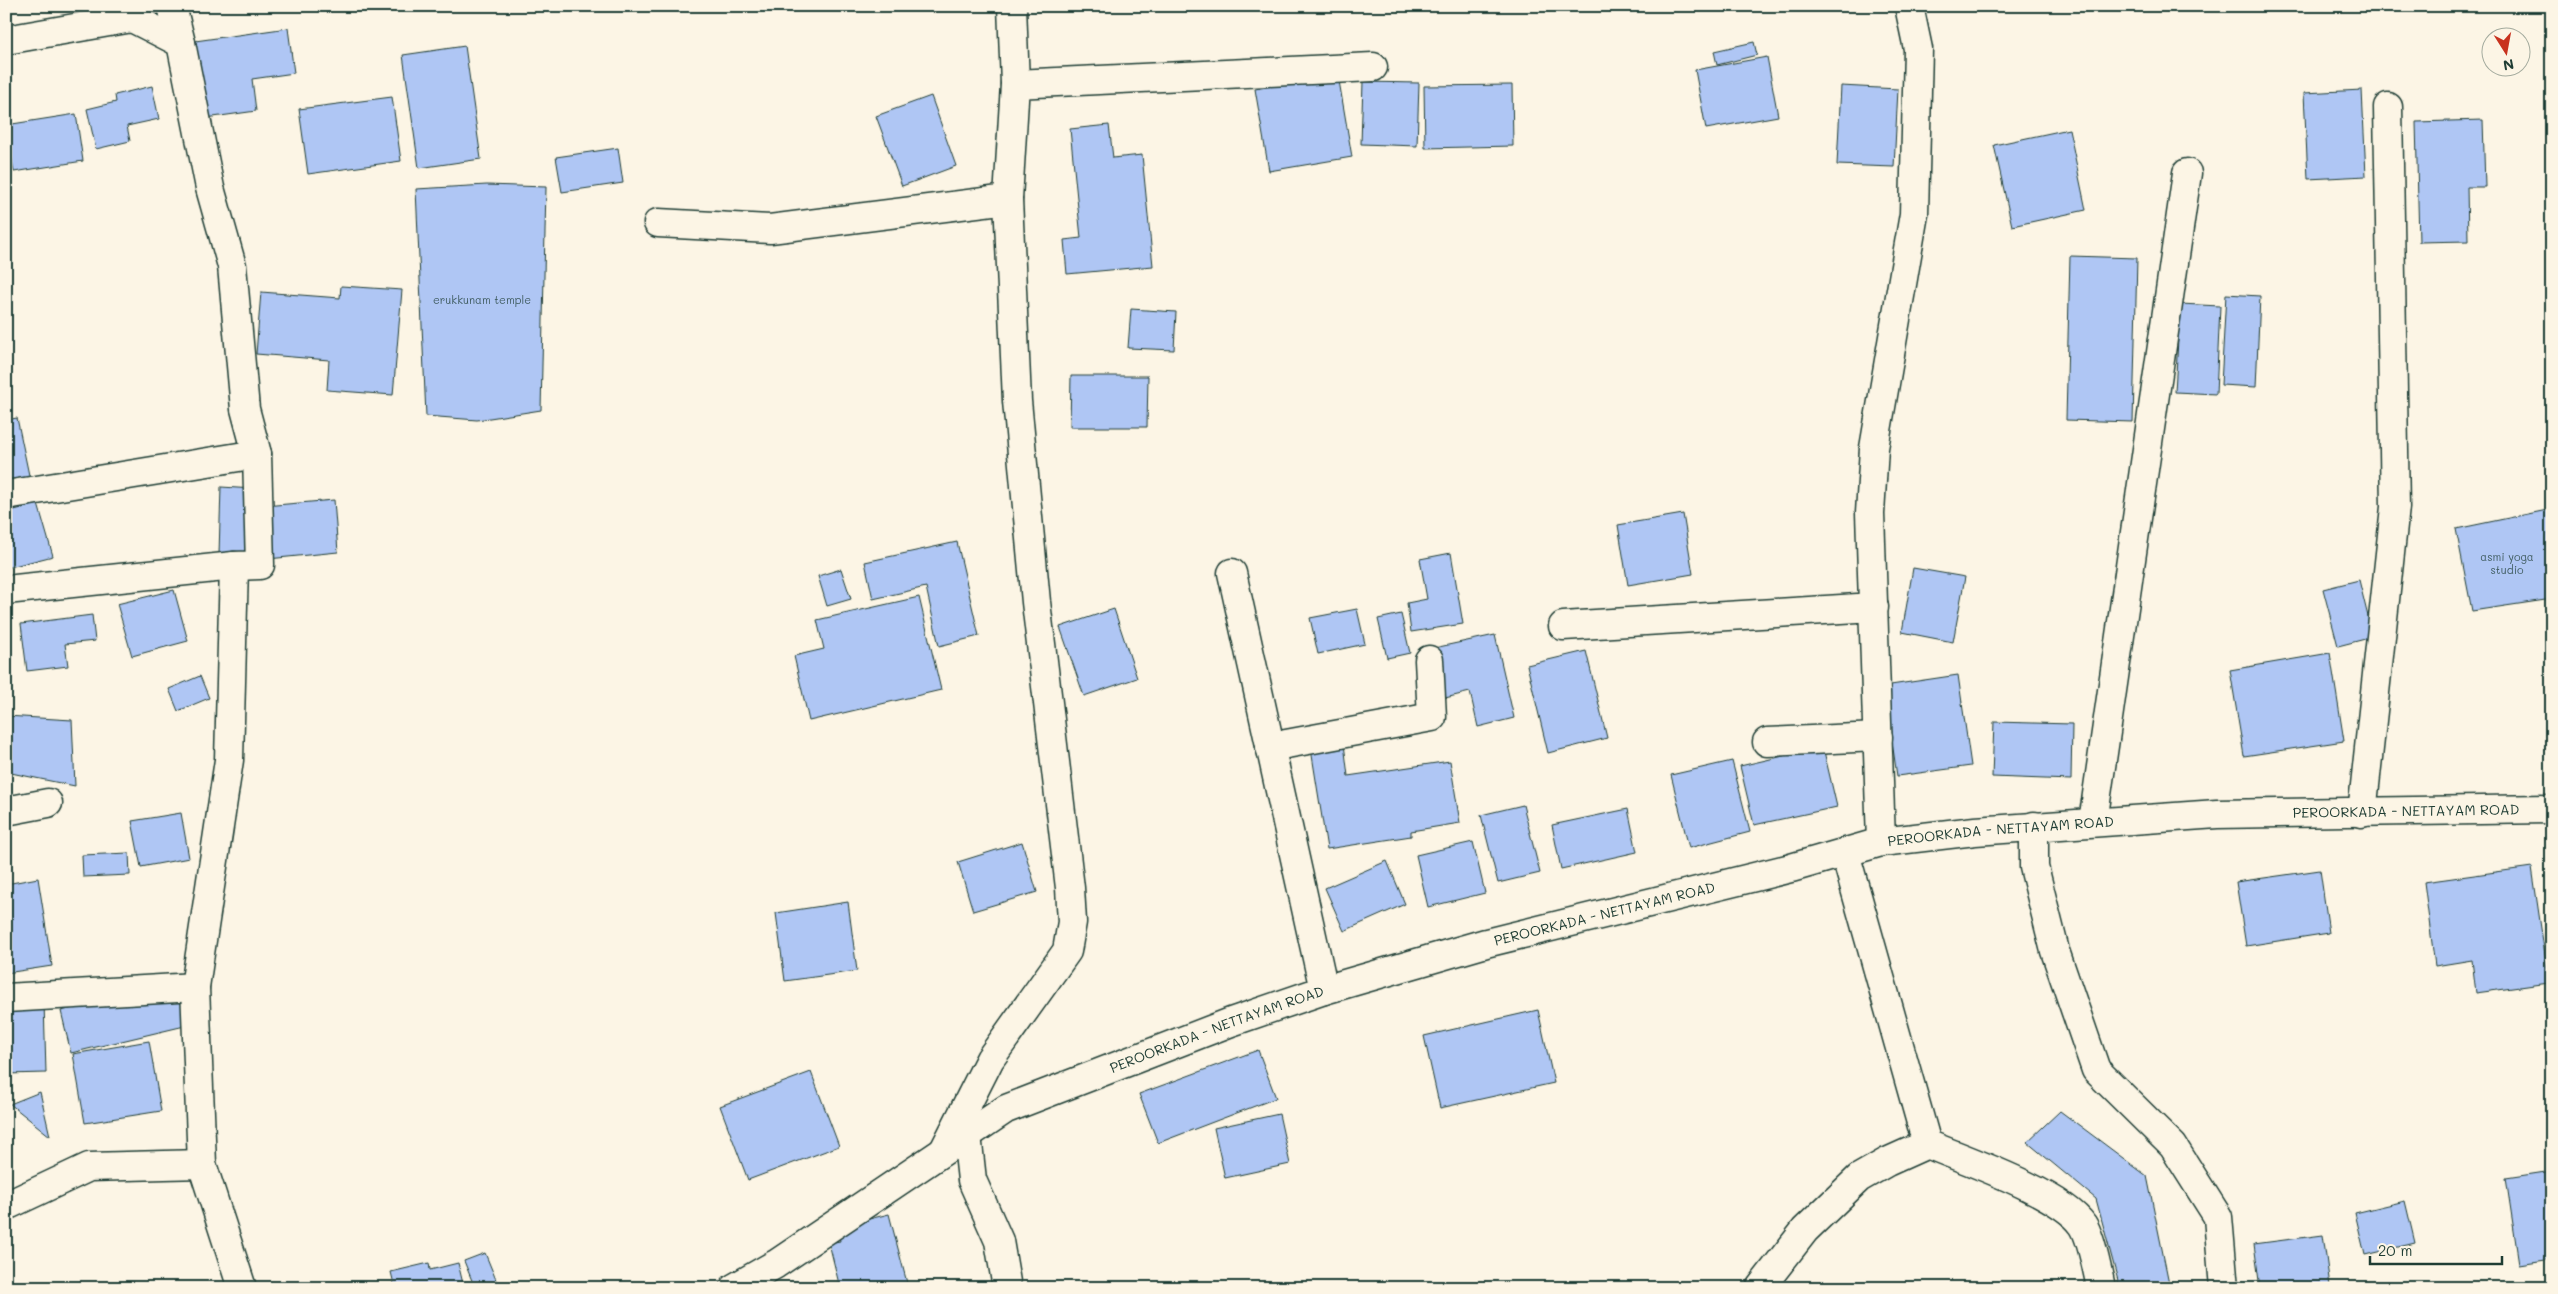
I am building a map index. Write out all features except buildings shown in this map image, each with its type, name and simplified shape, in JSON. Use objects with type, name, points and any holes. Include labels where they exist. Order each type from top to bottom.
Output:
[{"type":"street","points":[[6,590],[260,564],[258,454],[245,409],[232,266],[210,188],[172,6]]},
{"type":"street","points":[[944,1150],[990,1059],[1067,951],[1072,922],[1070,888],[1036,602],[1017,401],[1008,199],[1015,84],[1012,6]]},
{"type":"street","points":[[1882,842],[1870,513],[1874,448],[1914,214],[1918,49],[1909,6]]},
{"type":"street","points":[[6,40],[132,18],[181,43]]},
{"type":"street","points":[[1015,84],[1373,67]]},
{"type":"street","points":[[2362,813],[2395,507],[2388,107]]},
{"type":"street","points":[[2092,822],[2187,174]]},
{"type":"street","points":[[658,223],[770,229],[1008,199]]},
{"type":"street","points":[[6,494],[258,454]]},
{"type":"street","points":[[234,566],[229,760],[195,986],[202,1164],[242,1288]]},
{"type":"street","points":[[1232,573],[1324,990]]},
{"type":"street","points":[[1563,626],[1874,607]]},
{"type":"street","points":[[1270,747],[1432,717],[1429,660]]},
{"type":"street","points":[[1767,742],[1878,737]]},
{"type":"street","points":[[6,811],[48,803]]},
{"type":"street","name":"PEROORKADA - NETTAYAM ROAD","points":[[734,1288],[776,1264],[1006,1108],[1231,1022],[1324,990],[1486,943],[1791,868],[1882,842],[2034,826],[2217,814],[2552,810]]},
{"type":"street","points":[[2034,826],[2034,868],[2055,951],[2096,1070],[2172,1146],[2218,1217],[2224,1288]]},
{"type":"street","points":[[1845,853],[1927,1144]]},
{"type":"street","points":[[6,998],[195,986]]},
{"type":"street","points":[[967,1135],[972,1180],[999,1241],[1007,1288]]},
{"type":"street","points":[[1760,1288],[1805,1230],[1859,1178],[1887,1162],[1927,1144],[2054,1199],[2084,1225],[2097,1266],[2101,1288]]},
{"type":"street","points":[[6,1206],[89,1167],[202,1164]]}]
